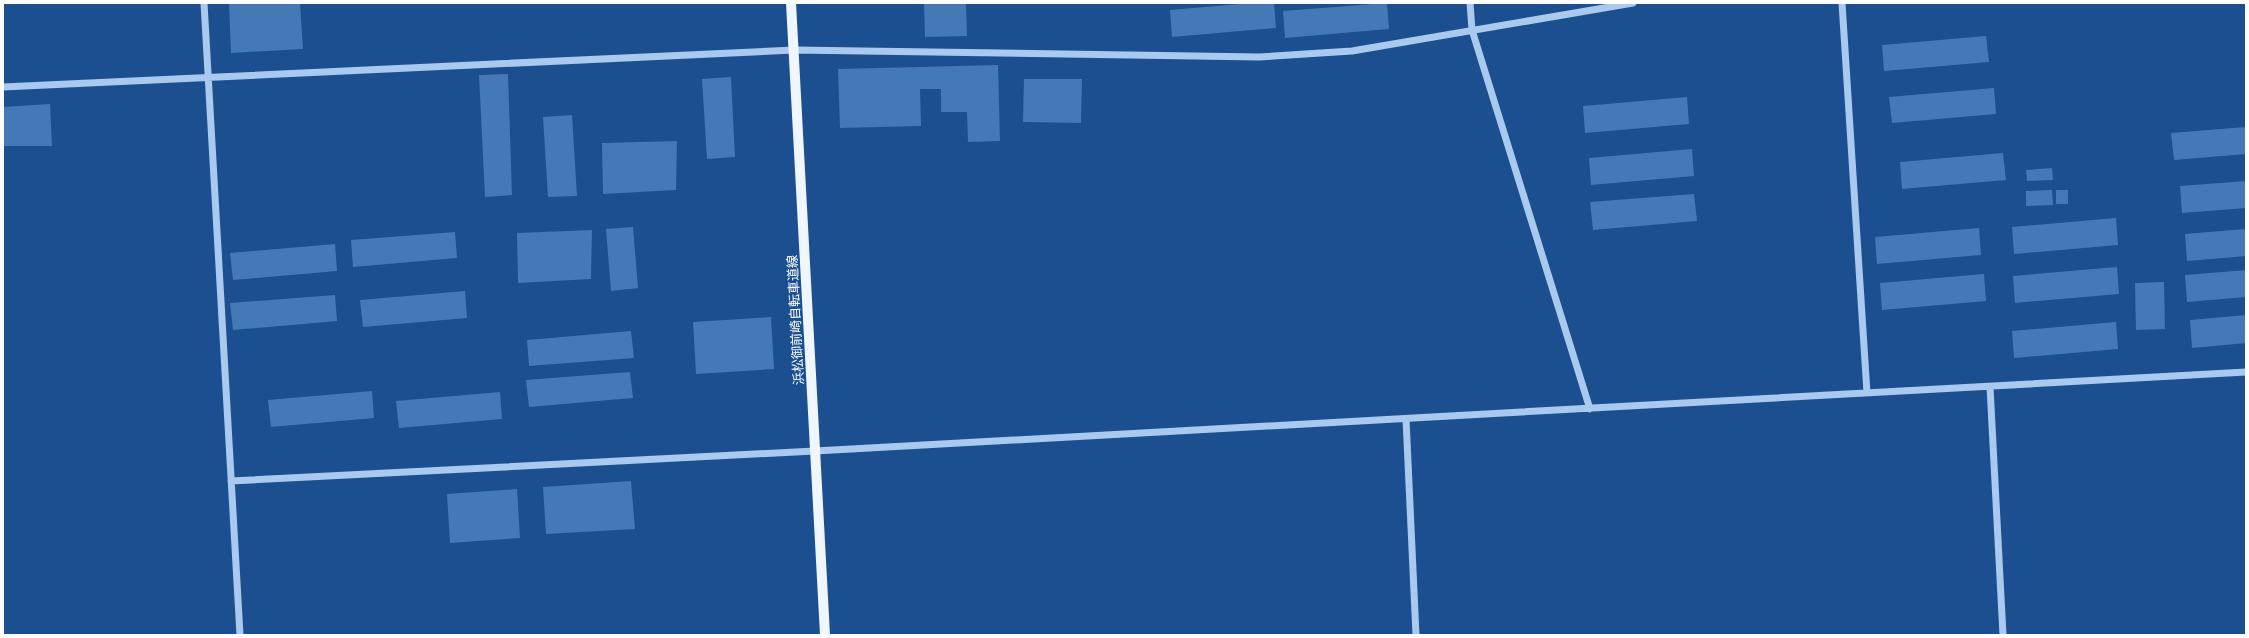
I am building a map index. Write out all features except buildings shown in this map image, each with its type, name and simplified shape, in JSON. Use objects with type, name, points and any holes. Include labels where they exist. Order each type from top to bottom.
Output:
[{"type":"main road","name":"浜松御前崎自転車道線","points":[[791,3],[825,635]]},
{"type":"street","points":[[204,3],[207,78],[240,635]]},
{"type":"street","points":[[1470,3],[1472,30],[1590,409]]},
{"type":"street","points":[[3,88],[794,50],[1259,58],[1352,51],[1633,3]]},
{"type":"street","points":[[1842,3],[1867,393]]},
{"type":"street","points":[[231,481],[815,451],[2246,372]]},
{"type":"street","points":[[1990,387],[2004,635]]},
{"type":"street","points":[[1406,419],[1416,635]]}]
